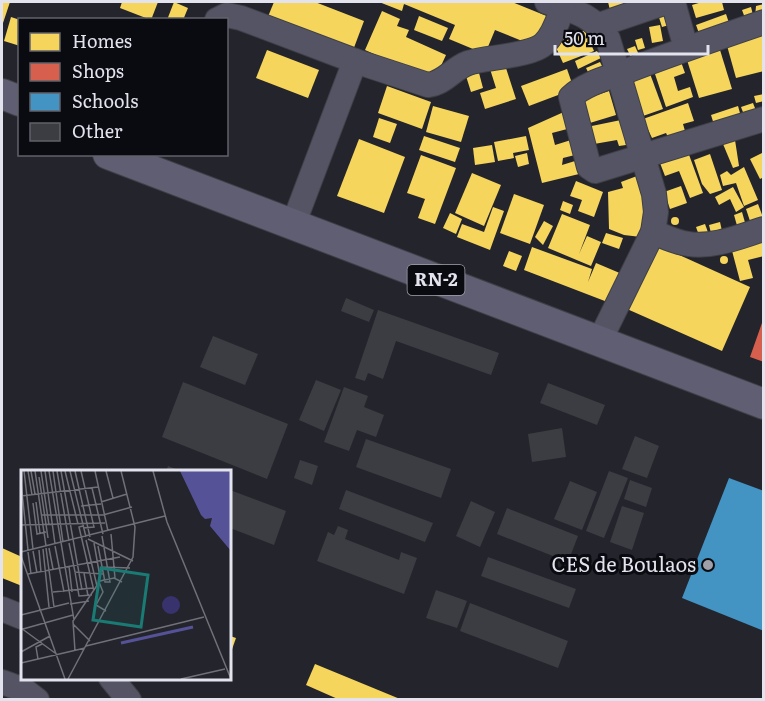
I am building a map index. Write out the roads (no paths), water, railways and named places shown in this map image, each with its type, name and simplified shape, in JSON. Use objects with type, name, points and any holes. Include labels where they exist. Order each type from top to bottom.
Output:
[{"type":"main road","points":[[2,94],[18,100]]},
{"type":"main road","points":[[2,114],[18,120]]},
{"type":"main road","name":"RN-2","points":[[126,156],[162,160],[296,217],[602,335],[764,404]]},
{"type":"main road","name":"RN-2","points":[[602,335],[764,387]]},
{"type":"street","points":[[599,25],[667,2]]},
{"type":"street","points":[[673,2],[686,48]]},
{"type":"street","points":[[221,18],[227,15],[241,18],[419,84],[438,84],[467,64],[532,51],[543,45],[552,35],[555,4],[583,14],[599,25],[608,39],[619,74],[654,194],[656,212],[653,232],[644,254],[602,335]]},
{"type":"street","points":[[764,22],[686,48],[577,90],[571,97],[589,167],[595,171],[764,119]]},
{"type":"street","points":[[296,217],[355,61]]},
{"type":"street","points":[[653,232],[691,245],[708,244],[764,229]]},
{"type":"street","points":[[2,609],[21,617]]},
{"type":"street","points":[[113,680],[129,699]]},
{"type":"street","points":[[2,682],[24,690],[37,699]]},
{"type":"place","name":"CES de Boulaos","points":[[708,565]]}]
